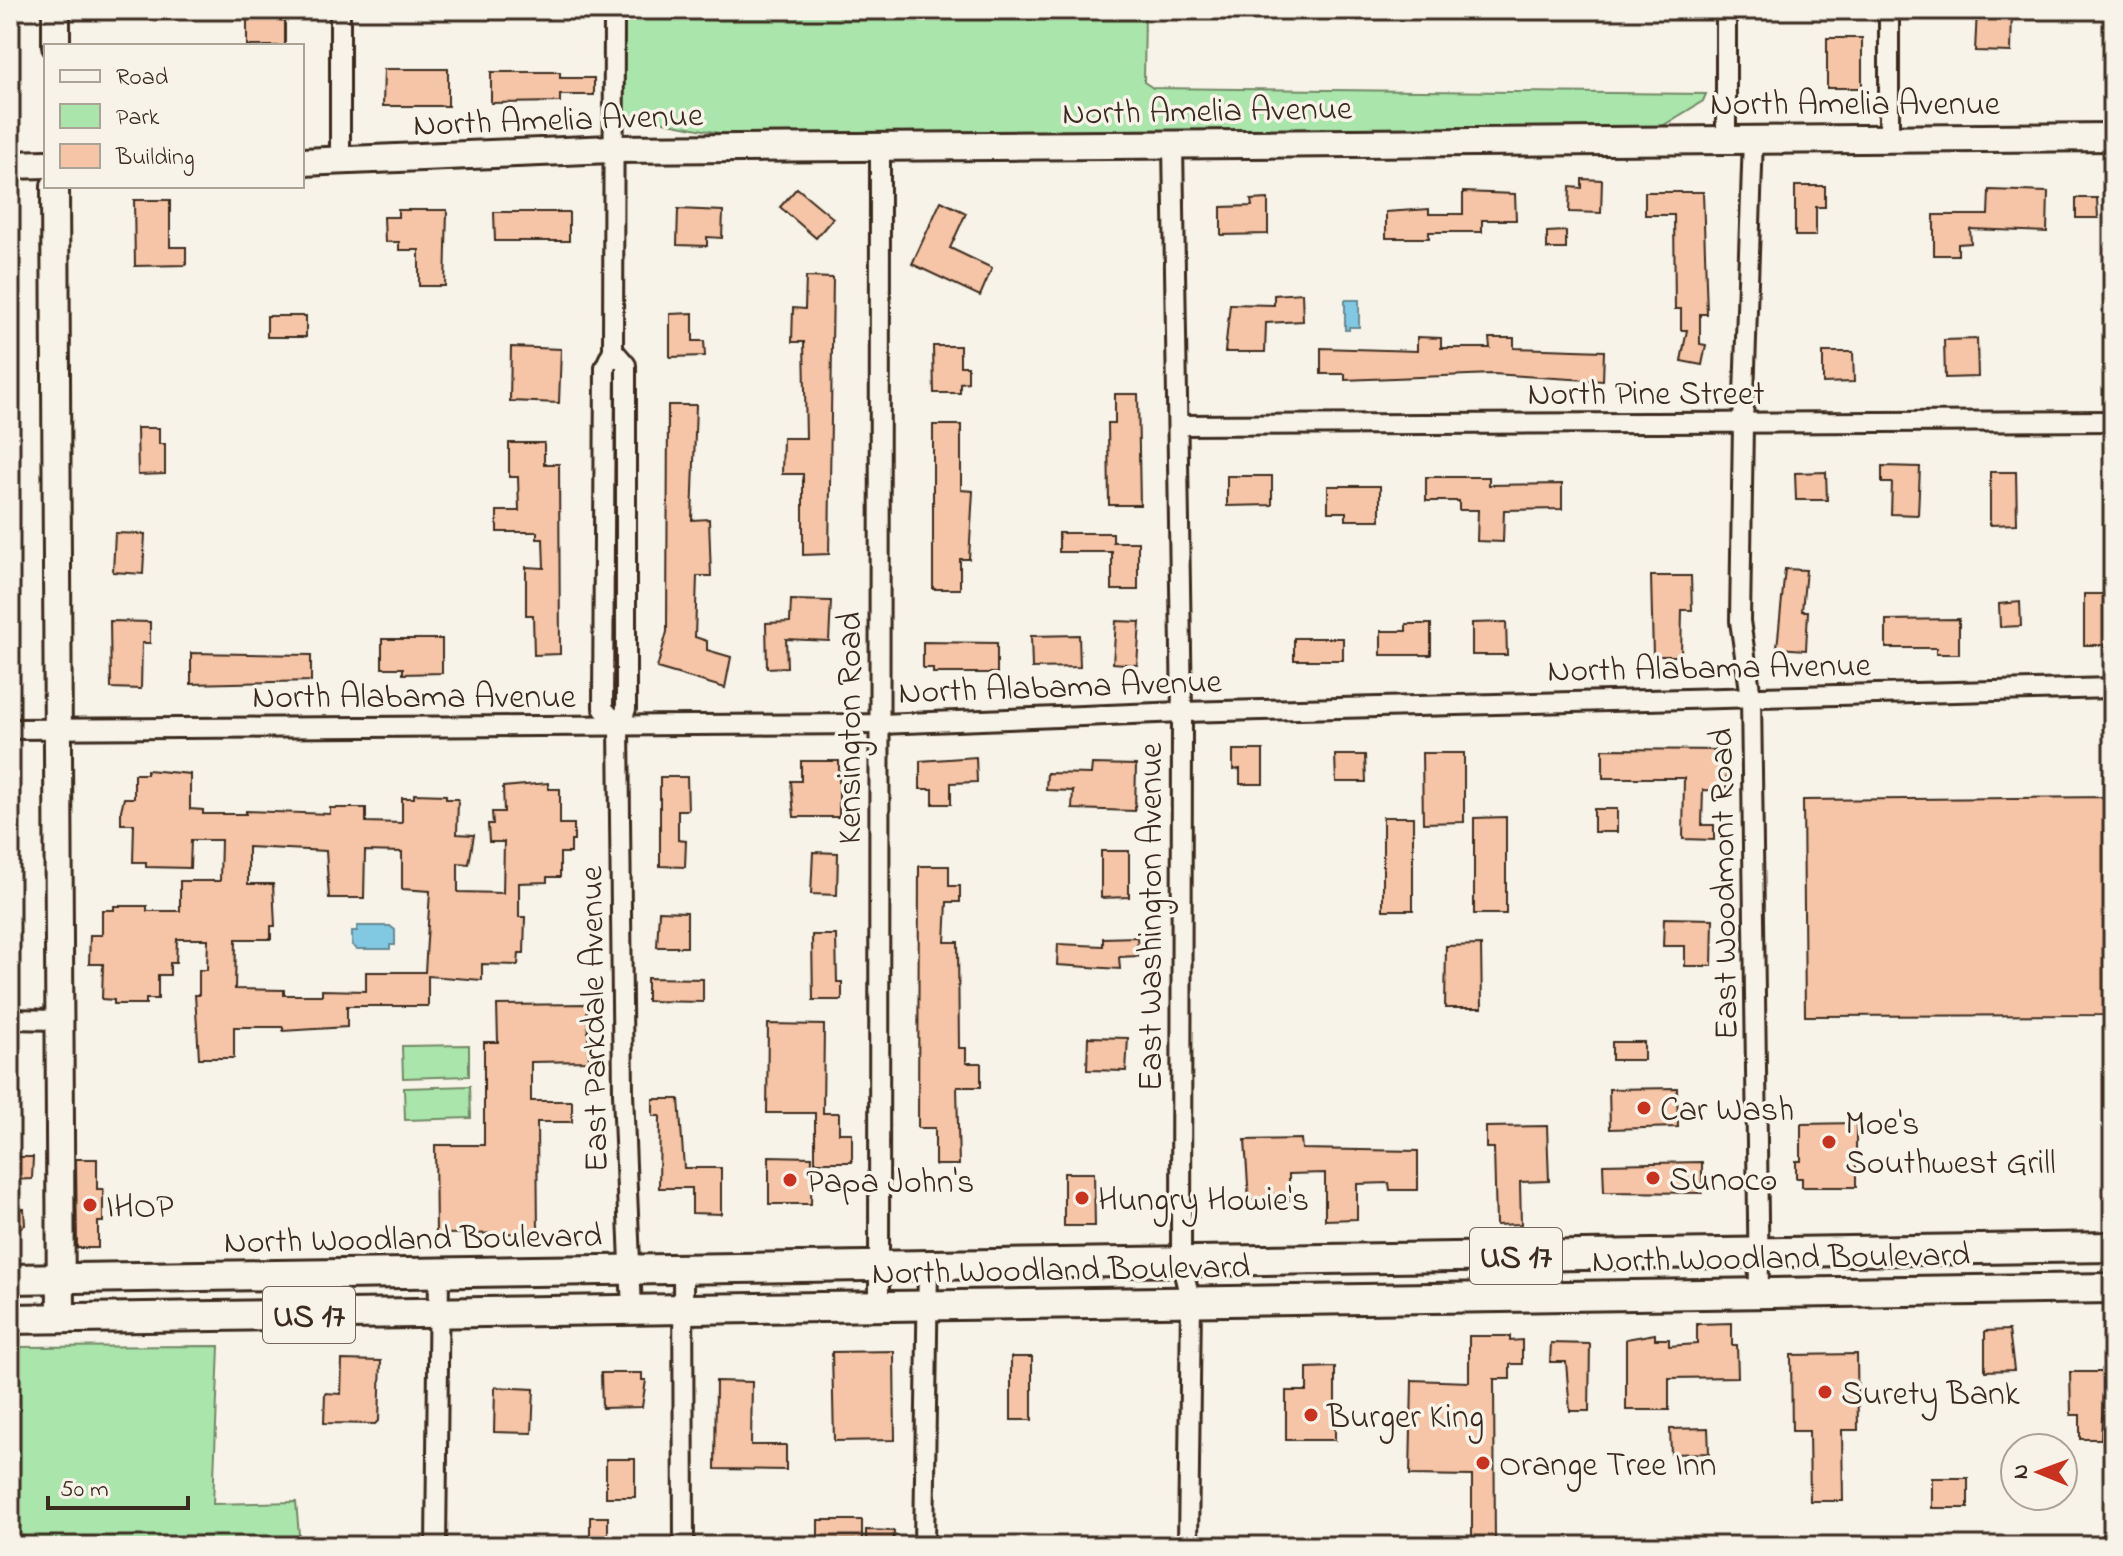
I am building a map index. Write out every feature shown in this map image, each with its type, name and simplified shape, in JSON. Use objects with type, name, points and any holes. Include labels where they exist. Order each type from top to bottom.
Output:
[{"type":"main road","points":[[56,10],[56,44]]},
{"type":"main road","name":"North Amelia Avenue","points":[[304,162],[611,149],[2113,137]]},
{"type":"main road","points":[[10,165],[44,164]]},
{"type":"main road","points":[[55,188],[55,729],[61,1318]]},
{"type":"main road","name":"North Woodland Boulevard","points":[[10,1279],[2113,1247]]},
{"type":"main road","name":"North Woodland Boulevard","points":[[10,1319],[2113,1288]]},
{"type":"street","points":[[340,10],[340,162]]},
{"type":"street","name":"East Parkdale Avenue","points":[[614,10],[611,149],[613,350],[605,367],[603,708],[619,727],[623,1093],[632,1311]]},
{"type":"street","points":[[1726,10],[1726,139]]},
{"type":"street","points":[[1889,10],[1889,137]]},
{"type":"street","name":"East Woodmont Road","points":[[1753,139],[1740,621],[1751,697],[1759,1292]]},
{"type":"street","name":"East Washington Avenue","points":[[1173,145],[1182,712],[1181,1261],[1191,1303],[1188,1546]]},
{"type":"street","name":"Kensington Road","points":[[879,1307],[880,149]]},
{"type":"street","name":"North Pine Street","points":[[1179,425],[2113,421]]},
{"type":"street","name":"North Alabama Avenue","points":[[10,729],[880,724],[1182,712],[2113,688]]},
{"type":"street","points":[[10,1019],[57,1020]]},
{"type":"street","points":[[924,1546],[928,1265]]},
{"type":"street","points":[[683,1269],[684,1546]]},
{"type":"street","points":[[436,1546],[439,1273]]},
{"type":"green space","points":[[624,10],[1145,10],[1144,82],[1153,88],[1706,94],[1703,101],[1659,128],[754,140],[623,114]]},
{"type":"green space","points":[[469,1045],[469,1076],[403,1078],[402,1046]]},
{"type":"green space","points":[[470,1086],[471,1118],[405,1120],[404,1088]]},
{"type":"green space","points":[[219,1346],[213,1504],[296,1502],[300,1546],[10,1546],[10,1347]]},
{"type":"water","points":[[1345,300],[1359,300],[1359,327],[1345,330]]},
{"type":"water","points":[[357,926],[390,926],[395,930],[395,945],[390,945],[390,949],[357,949],[352,945],[352,931],[357,931]]},
{"type":"building","points":[[247,10],[285,10],[285,44],[247,44]]},
{"type":"building","points":[[1977,10],[2012,10],[2011,52],[1975,51]]},
{"type":"building","points":[[1827,38],[1862,38],[1862,88],[1827,88]]},
{"type":"building","points":[[384,69],[448,69],[448,106],[383,106]]},
{"type":"building","points":[[491,72],[560,72],[560,78],[594,78],[594,95],[560,95],[560,102],[491,103]]},
{"type":"building","points":[[1582,179],[1602,180],[1601,213],[1569,212],[1570,187],[1582,188]]},
{"type":"building","points":[[1795,186],[1825,186],[1825,207],[1816,207],[1816,236],[1795,236]]},
{"type":"building","points":[[797,188],[833,218],[816,238],[780,207]]},
{"type":"building","points":[[1989,190],[2048,192],[2047,232],[1970,229],[1971,243],[1958,244],[1958,255],[1934,255],[1934,215],[1988,215]]},
{"type":"building","points":[[1463,192],[1515,194],[1516,220],[1482,220],[1482,232],[1429,232],[1429,238],[1386,238],[1386,212],[1429,209],[1429,214],[1463,214]]},
{"type":"building","points":[[1645,192],[1703,192],[1707,314],[1700,314],[1700,344],[1706,345],[1702,365],[1681,361],[1687,330],[1681,330],[1681,309],[1675,309],[1674,215],[1645,215]]},
{"type":"building","points":[[2076,198],[2097,198],[2098,218],[2076,218]]},
{"type":"building","points":[[1268,199],[1268,234],[1221,235],[1221,207],[1252,206],[1251,200]]},
{"type":"building","points":[[134,200],[170,200],[170,247],[186,247],[186,265],[135,266]]},
{"type":"building","points":[[941,201],[966,213],[950,248],[992,268],[980,296],[912,264]]},
{"type":"building","points":[[678,209],[723,211],[722,238],[707,237],[707,246],[677,245]]},
{"type":"building","points":[[398,210],[447,210],[445,286],[419,286],[419,250],[399,250],[399,242],[385,242],[384,217],[398,217]]},
{"type":"building","points":[[494,212],[569,212],[569,241],[495,241]]},
{"type":"building","points":[[1566,231],[1566,249],[1547,249],[1547,232]]},
{"type":"building","points":[[806,277],[833,278],[829,554],[803,555],[803,474],[782,474],[783,438],[806,438],[804,342],[792,342],[793,308],[805,309]]},
{"type":"building","points":[[1302,293],[1303,321],[1266,323],[1265,352],[1225,352],[1230,304],[1274,305],[1274,295]]},
{"type":"building","points":[[693,313],[693,341],[704,341],[705,356],[670,357],[670,314]]},
{"type":"building","points":[[267,316],[306,316],[306,337],[267,337]]},
{"type":"building","points":[[1417,337],[1441,338],[1441,348],[1490,348],[1489,338],[1514,338],[1514,348],[1604,351],[1603,381],[1493,374],[1345,380],[1345,374],[1321,374],[1321,348],[1417,351]]},
{"type":"building","points":[[1977,339],[1978,377],[1945,378],[1944,340]]},
{"type":"building","points":[[933,346],[960,346],[960,366],[968,366],[968,382],[960,383],[960,393],[934,393]]},
{"type":"building","points":[[511,347],[561,349],[559,403],[510,401]]},
{"type":"building","points":[[1823,352],[1853,352],[1854,382],[1823,383]]},
{"type":"building","points":[[1115,394],[1138,394],[1140,505],[1109,505],[1108,423],[1115,423]]},
{"type":"building","points":[[668,405],[696,405],[692,520],[709,519],[711,576],[697,576],[695,637],[707,641],[707,650],[731,657],[725,688],[657,668],[667,632]]},
{"type":"building","points":[[933,425],[961,425],[961,490],[973,491],[969,559],[960,559],[960,589],[933,589]]},
{"type":"building","points":[[137,428],[159,428],[159,444],[165,444],[165,474],[138,475]]},
{"type":"building","points":[[509,443],[544,443],[544,464],[559,464],[560,654],[534,655],[533,615],[526,615],[526,567],[544,568],[543,539],[537,539],[537,532],[497,532],[497,511],[519,511],[518,477],[509,477]]},
{"type":"building","points":[[1882,466],[1920,467],[1918,515],[1891,514],[1892,483],[1882,483]]},
{"type":"building","points":[[1826,472],[1827,500],[1796,500],[1795,473]]},
{"type":"building","points":[[1990,472],[2016,472],[2017,524],[1990,525]]},
{"type":"building","points":[[1227,476],[1272,476],[1272,505],[1227,506]]},
{"type":"building","points":[[1426,477],[1489,477],[1489,485],[1562,484],[1562,509],[1504,510],[1503,542],[1477,541],[1478,510],[1459,510],[1459,501],[1426,501]]},
{"type":"building","points":[[1328,486],[1380,486],[1380,520],[1346,520],[1346,512],[1328,512]]},
{"type":"building","points":[[115,533],[145,534],[143,574],[113,572]]},
{"type":"building","points":[[1059,533],[1113,533],[1113,542],[1138,542],[1138,590],[1112,590],[1112,552],[1059,552]]},
{"type":"building","points":[[1785,569],[1806,570],[1802,611],[1808,611],[1806,650],[1777,648]]},
{"type":"building","points":[[1651,576],[1691,576],[1692,610],[1682,610],[1681,656],[1653,656]]},
{"type":"building","points":[[2084,594],[2113,594],[2113,645],[2084,645]]},
{"type":"building","points":[[791,600],[831,601],[829,641],[786,639],[787,667],[767,668],[766,623],[790,622]]},
{"type":"building","points":[[2020,602],[2021,626],[2000,627],[1999,604]]},
{"type":"building","points":[[1959,619],[1959,654],[1936,654],[1936,648],[1886,648],[1886,620]]},
{"type":"building","points":[[110,621],[150,622],[150,643],[142,643],[141,689],[111,688]]},
{"type":"building","points":[[1116,621],[1140,622],[1137,665],[1113,663]]},
{"type":"building","points":[[1506,622],[1507,655],[1472,655],[1472,623]]},
{"type":"building","points":[[1406,624],[1431,624],[1431,655],[1381,655],[1381,631],[1406,631]]},
{"type":"building","points":[[1079,635],[1080,667],[1032,668],[1031,636]]},
{"type":"building","points":[[1294,638],[1343,638],[1343,660],[1294,660]]},
{"type":"building","points":[[382,639],[442,639],[442,673],[403,674],[403,668],[382,668]]},
{"type":"building","points":[[923,642],[997,643],[997,673],[933,673],[933,668],[923,668]]},
{"type":"building","points":[[191,653],[311,655],[311,681],[191,684]]},
{"type":"building","points":[[1603,749],[1727,750],[1726,791],[1703,790],[1702,825],[1714,825],[1714,840],[1683,839],[1684,778],[1603,778]]},
{"type":"building","points":[[1233,750],[1263,750],[1263,784],[1240,784],[1240,769],[1233,770]]},
{"type":"building","points":[[1422,753],[1464,753],[1464,822],[1423,823]]},
{"type":"building","points":[[1335,755],[1365,755],[1366,782],[1336,782]]},
{"type":"building","points":[[976,757],[977,782],[951,783],[951,804],[933,804],[933,789],[920,789],[920,761]]},
{"type":"building","points":[[801,761],[839,761],[839,817],[794,817],[791,781],[801,781]]},
{"type":"building","points":[[1092,764],[1136,765],[1135,811],[1072,809],[1073,791],[1046,790],[1047,773],[1091,774]]},
{"type":"building","points":[[147,770],[190,774],[190,809],[203,810],[203,814],[246,814],[246,811],[330,814],[330,808],[366,808],[366,822],[402,823],[402,798],[414,798],[414,794],[446,795],[446,799],[458,799],[457,834],[474,835],[469,864],[458,863],[458,892],[503,893],[504,842],[489,842],[488,824],[493,824],[492,812],[504,812],[503,787],[548,783],[548,789],[560,789],[560,824],[574,824],[574,841],[571,841],[571,853],[560,853],[560,877],[547,877],[547,882],[519,883],[519,917],[525,917],[524,953],[519,953],[518,965],[482,964],[482,980],[428,976],[428,1006],[347,1006],[347,1027],[283,1031],[283,1027],[234,1027],[234,1058],[199,1058],[195,995],[199,995],[199,970],[207,970],[208,939],[177,939],[176,963],[170,963],[170,975],[158,975],[158,999],[146,999],[146,1004],[114,1004],[114,1000],[102,999],[103,964],[89,964],[90,935],[102,935],[102,910],[114,910],[114,906],[147,906],[147,911],[180,911],[180,881],[220,881],[221,840],[191,840],[190,868],[146,867],[146,862],[133,862],[134,824],[121,824],[121,810],[124,798],[134,798],[134,774],[147,774]],"holes":[[[248,847],[326,851],[329,898],[364,898],[365,851],[402,852],[402,889],[430,891],[425,972],[366,972],[366,991],[322,990],[322,995],[284,995],[284,990],[235,989],[236,939],[271,939],[271,926],[275,926],[273,884],[248,884]]]},
{"type":"building","points":[[660,777],[687,777],[688,810],[678,810],[678,840],[686,841],[685,867],[660,866]]},
{"type":"building","points":[[2113,797],[2113,1015],[1805,1016],[1803,800]]},
{"type":"building","points":[[1594,809],[1617,809],[1617,832],[1594,832]]},
{"type":"building","points":[[1383,817],[1413,817],[1413,910],[1383,910]]},
{"type":"building","points":[[1506,817],[1506,914],[1474,914],[1474,818]]},
{"type":"building","points":[[1101,851],[1129,851],[1129,897],[1101,898]]},
{"type":"building","points":[[813,852],[838,853],[837,895],[811,894]]},
{"type":"building","points":[[919,866],[949,866],[949,886],[960,886],[960,902],[947,902],[945,942],[958,942],[959,1048],[966,1048],[966,1063],[981,1063],[981,1087],[957,1087],[959,1165],[935,1165],[935,1128],[918,1128]]},
{"type":"building","points":[[659,911],[687,912],[687,947],[657,947]]},
{"type":"building","points":[[1664,918],[1713,919],[1712,966],[1685,966],[1685,946],[1663,946]]},
{"type":"building","points":[[812,935],[836,935],[837,982],[842,982],[842,1000],[813,1000]]},
{"type":"building","points":[[1137,937],[1138,956],[1119,957],[1120,969],[1057,965],[1058,944],[1103,946],[1103,938]]},
{"type":"building","points":[[1481,945],[1482,1008],[1445,1008],[1446,946]]},
{"type":"building","points":[[647,978],[703,979],[703,1002],[647,1001]]},
{"type":"building","points":[[587,1004],[589,1061],[531,1062],[531,1101],[572,1101],[572,1122],[537,1122],[538,1233],[436,1234],[435,1145],[484,1145],[484,1042],[498,1042],[497,1005]]},
{"type":"building","points":[[768,1024],[824,1025],[823,1113],[839,1113],[839,1133],[852,1133],[852,1162],[815,1162],[815,1113],[767,1113]]},
{"type":"building","points":[[1088,1037],[1128,1038],[1126,1071],[1087,1070]]},
{"type":"building","points":[[1612,1042],[1644,1042],[1644,1060],[1612,1060]]},
{"type":"building","name":"Car Wash","points":[[1677,1088],[1678,1127],[1610,1129],[1609,1089]]},
{"type":"building","points":[[653,1099],[679,1099],[684,1168],[721,1168],[721,1214],[692,1213],[692,1188],[659,1188],[660,1116],[653,1116]]},
{"type":"building","name":"Moe's Southwest Grill","points":[[1856,1123],[1856,1187],[1802,1187],[1802,1178],[1796,1178],[1796,1161],[1801,1161],[1801,1124]]},
{"type":"building","points":[[1547,1126],[1549,1181],[1520,1182],[1521,1224],[1496,1225],[1494,1148],[1486,1148],[1486,1127]]},
{"type":"building","points":[[1301,1139],[1302,1149],[1418,1151],[1418,1190],[1390,1190],[1389,1183],[1357,1184],[1357,1219],[1325,1220],[1325,1173],[1289,1174],[1289,1200],[1249,1200],[1245,1140]]},
{"type":"building","name":"Papa John's","points":[[769,1156],[812,1157],[811,1204],[769,1204]]},
{"type":"building","points":[[10,1157],[33,1157],[32,1179],[10,1180]]},
{"type":"building","points":[[76,1159],[97,1159],[97,1189],[103,1189],[103,1222],[98,1222],[98,1248],[77,1248]]},
{"type":"building","name":"Sunoco","points":[[1702,1162],[1702,1193],[1604,1192],[1603,1164]]},
{"type":"building","name":"Hungry Howie's","points":[[1064,1173],[1094,1173],[1095,1226],[1064,1226]]},
{"type":"building","points":[[10,1208],[24,1209],[25,1225],[10,1234]]},
{"type":"building","points":[[1732,1323],[1732,1345],[1737,1345],[1738,1377],[1669,1378],[1669,1410],[1626,1410],[1626,1339],[1655,1334],[1655,1339],[1669,1339],[1669,1346],[1697,1344],[1697,1324]]},
{"type":"building","points":[[2009,1330],[2014,1370],[1985,1371],[1985,1331]]},
{"type":"building","points":[[1469,1336],[1510,1336],[1510,1341],[1522,1340],[1522,1364],[1510,1364],[1510,1379],[1494,1379],[1495,1546],[1472,1546],[1472,1476],[1410,1475],[1412,1380],[1469,1382]]},
{"type":"building","points":[[1551,1343],[1590,1344],[1589,1411],[1570,1411],[1566,1362],[1550,1362]]},
{"type":"building","points":[[894,1351],[895,1440],[834,1441],[832,1352]]},
{"type":"building","name":"Surety Bank","points":[[1857,1354],[1858,1430],[1842,1430],[1843,1501],[1810,1501],[1809,1431],[1792,1431],[1791,1355]]},
{"type":"building","points":[[1011,1357],[1032,1357],[1032,1420],[1011,1420]]},
{"type":"building","points":[[342,1360],[381,1361],[379,1420],[375,1424],[324,1423],[325,1393],[341,1394]]},
{"type":"building","name":"Burger King","points":[[1335,1367],[1335,1440],[1286,1440],[1286,1391],[1307,1391],[1307,1368]]},
{"type":"building","points":[[2070,1372],[2104,1372],[2101,1439],[2080,1439],[2080,1415],[2071,1415]]},
{"type":"building","points":[[601,1373],[642,1373],[642,1380],[646,1380],[642,1407],[602,1408]]},
{"type":"building","points":[[716,1381],[752,1382],[751,1445],[786,1445],[786,1470],[715,1469]]},
{"type":"building","points":[[495,1387],[534,1389],[532,1433],[494,1432]]},
{"type":"building","points":[[1708,1428],[1709,1453],[1671,1454],[1670,1429]]},
{"type":"building","points":[[606,1459],[635,1459],[635,1497],[606,1497]]},
{"type":"building","points":[[1932,1478],[1968,1478],[1968,1508],[1932,1508]]},
{"type":"building","points":[[590,1517],[608,1517],[608,1545],[590,1545]]},
{"type":"building","points":[[818,1520],[862,1520],[862,1540],[818,1540]]},
{"type":"building","points":[[866,1530],[894,1531],[893,1546],[866,1546]]},
{"type":"place","name":"Car Wash","points":[[1644,1108]]},
{"type":"place","name":"Moe's Southwest Grill","points":[[1829,1142]]},
{"type":"place","name":"Sunoco","points":[[1653,1178]]},
{"type":"place","name":"Papa John's","points":[[790,1180]]},
{"type":"place","name":"Hungry Howie's","points":[[1082,1198]]},
{"type":"place","name":"IHOP","points":[[90,1205]]},
{"type":"place","name":"Surety Bank","points":[[1825,1392]]},
{"type":"place","name":"Burger King","points":[[1311,1415]]},
{"type":"place","name":"Orange Tree Inn","points":[[1483,1463]]}]
